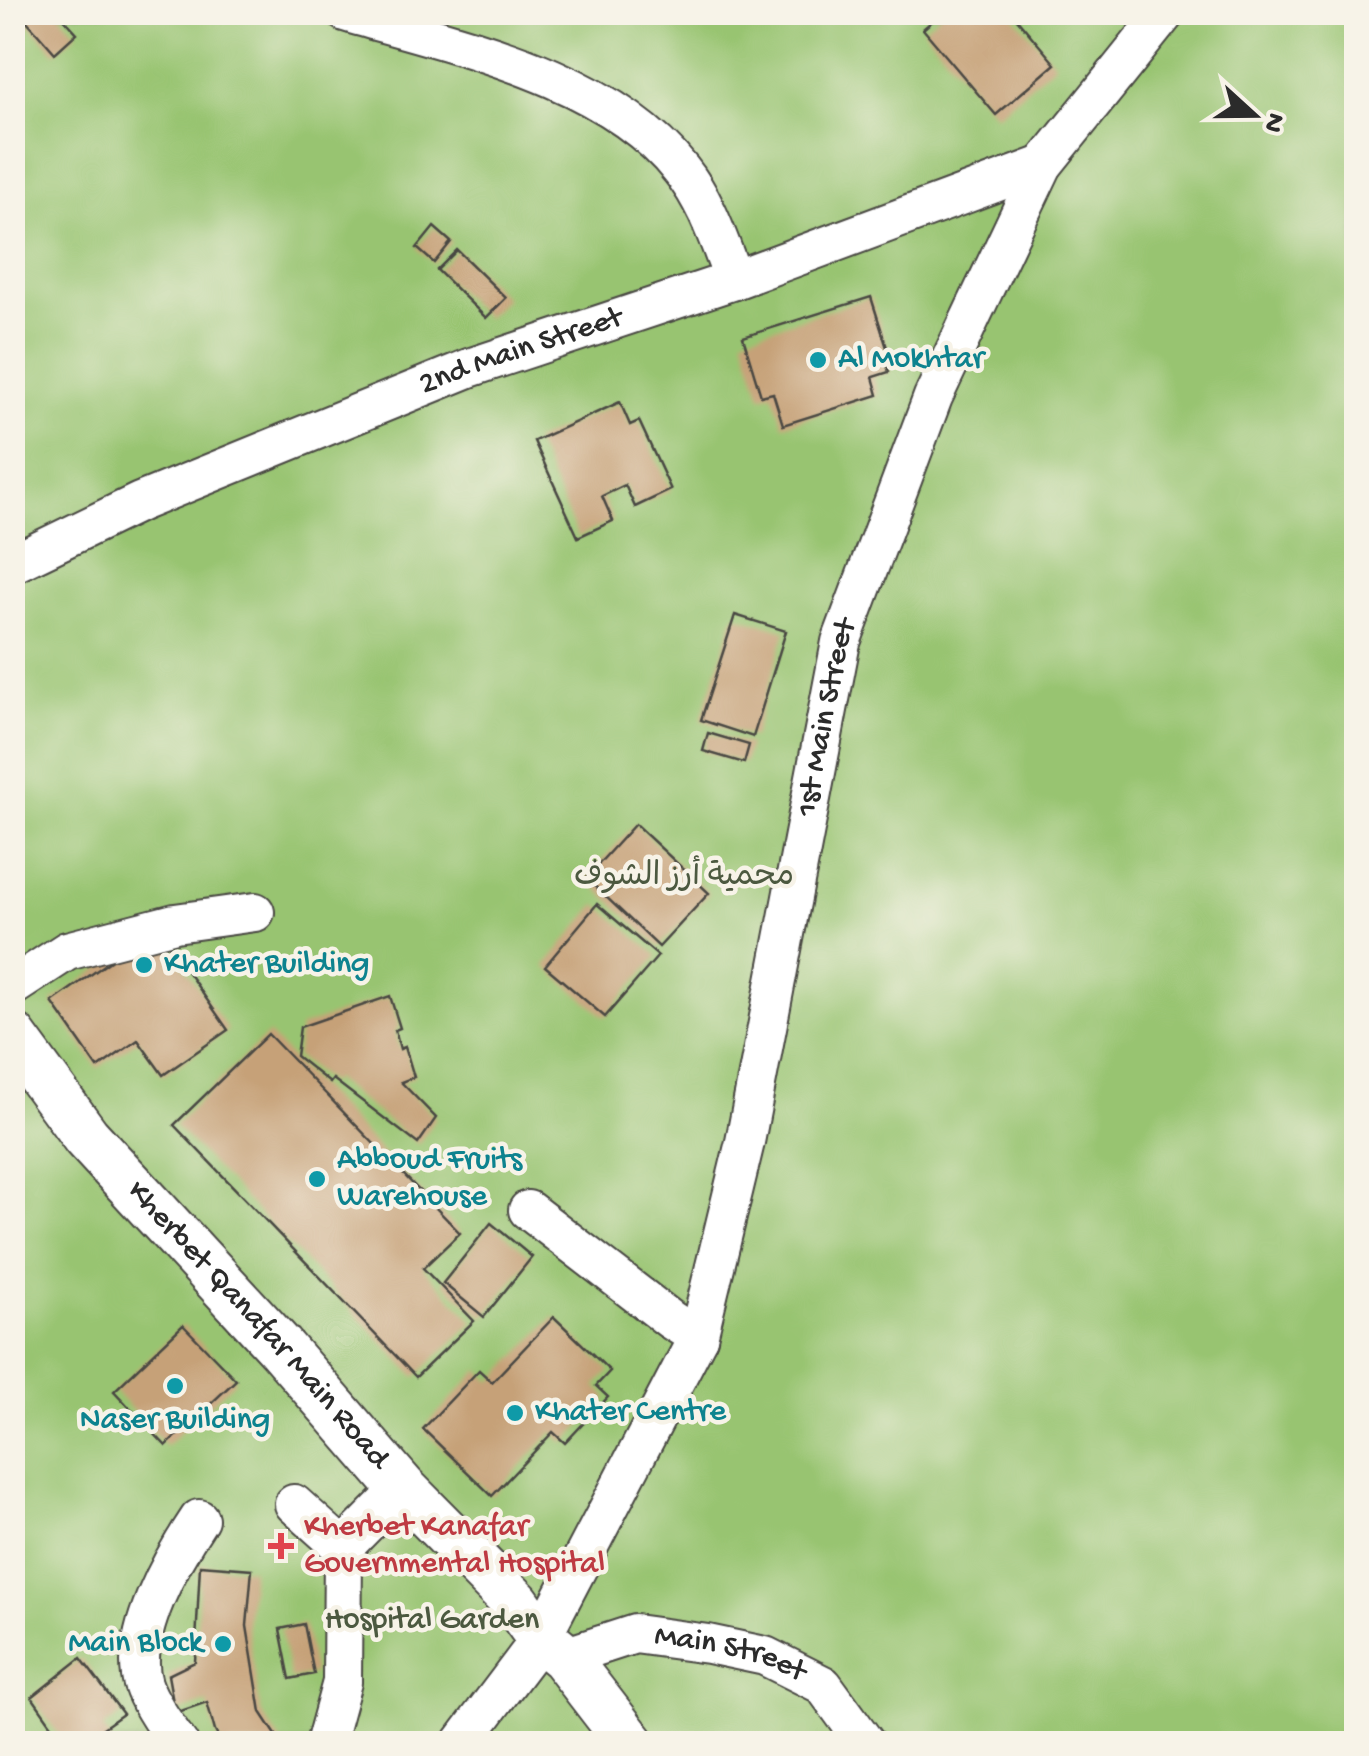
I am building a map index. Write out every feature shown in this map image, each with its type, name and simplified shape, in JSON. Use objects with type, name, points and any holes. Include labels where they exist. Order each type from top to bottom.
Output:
[{"type":"main road","name":"Kherbet Qanafar Main Road","points":[[12,1036],[86,1138],[280,1347],[402,1488],[516,1603],[631,1744]]},
{"type":"street","points":[[345,12],[508,62],[598,99],[654,138],[683,171],[706,209],[734,280]]},
{"type":"street","name":"1st Main Street","points":[[461,1744],[553,1647],[698,1337],[745,1142],[841,642],[933,397],[1043,165],[1166,12]]},
{"type":"street","name":"2nd Main Street","points":[[12,564],[140,502],[469,368],[734,280],[1043,165]]},
{"type":"street","points":[[12,987],[66,950],[175,923],[256,912]]},
{"type":"street","points":[[528,1210],[698,1337]]},
{"type":"street","points":[[325,1744],[342,1682],[343,1548],[402,1488]]},
{"type":"street","points":[[294,1504],[343,1548]]},
{"type":"street","points":[[179,1744],[143,1684],[141,1650],[172,1560],[199,1519]]},
{"type":"street","name":"Main Street","points":[[553,1647],[635,1634],[764,1656],[822,1685],[866,1744]]},
{"type":"green space","name":"محمية أرز الشوف","points":[[12,13],[1356,13],[1356,1743],[13,1743]]},
{"type":"building","points":[[19,12],[58,12],[77,33],[55,53]]},
{"type":"building","points":[[943,12],[1011,12],[1055,64],[996,115],[923,29]]},
{"type":"building","points":[[434,227],[451,242],[434,263],[417,248]]},
{"type":"building","points":[[457,250],[506,298],[486,318],[437,270]]},
{"type":"building","name":"Al Mokhtar","points":[[871,297],[889,354],[884,355],[889,372],[873,377],[878,395],[783,425],[773,393],[761,396],[743,337]]},
{"type":"building","points":[[620,402],[630,425],[639,421],[671,490],[635,507],[625,485],[602,496],[613,521],[578,537],[534,441]]},
{"type":"building","points":[[735,615],[786,631],[753,737],[701,720]]},
{"type":"building","points":[[708,733],[749,745],[744,763],[703,751]]},
{"type":"building","points":[[635,824],[709,893],[659,947],[586,878]]},
{"type":"building","points":[[597,904],[658,956],[605,1017],[545,966]]},
{"type":"building","name":"Khater Building","points":[[157,928],[228,1030],[163,1075],[138,1040],[98,1068],[52,1002]]},
{"type":"building","points":[[390,996],[400,1028],[395,1030],[400,1049],[405,1047],[414,1077],[401,1082],[436,1118],[418,1144],[296,1056],[300,1027]]},
{"type":"building","name":"Abboud Fruits Warehouse","points":[[268,1034],[460,1233],[423,1268],[474,1321],[416,1377],[174,1125]]},
{"type":"building","points":[[491,1223],[532,1257],[484,1317],[443,1283]]},
{"type":"building","name":"Khater Centre","points":[[554,1317],[610,1371],[596,1386],[608,1397],[565,1443],[553,1432],[492,1496],[423,1429],[479,1370],[492,1382]]},
{"type":"building","name":"Naser Building","points":[[183,1325],[236,1380],[166,1446],[114,1391]]},
{"type":"building","name":"Main Block","points":[[200,1565],[252,1569],[247,1626],[261,1712],[282,1744],[222,1744],[207,1702],[175,1713],[168,1675],[195,1662]]},
{"type":"building","points":[[304,1624],[314,1674],[290,1679],[280,1629]]},
{"type":"building","points":[[81,1658],[123,1714],[103,1728],[112,1740],[108,1744],[65,1744],[32,1697]]},
{"type":"place","name":"Al Mokhtar","points":[[818,360]]},
{"type":"place","name":"Khater Building","points":[[144,965]]},
{"type":"place","name":"Abboud Fruits Warehouse","points":[[317,1179]]},
{"type":"place","name":"Naser Building","points":[[175,1386]]},
{"type":"place","name":"Khater Centre","points":[[515,1413]]},
{"type":"place","name":"Kherbet Kanafar Governmental Hospital","points":[[281,1546]]},
{"type":"place","name":"Main Block","points":[[223,1644]]},
{"type":"park label","name":"Hospital Garden","points":[[432,1621]]}]
